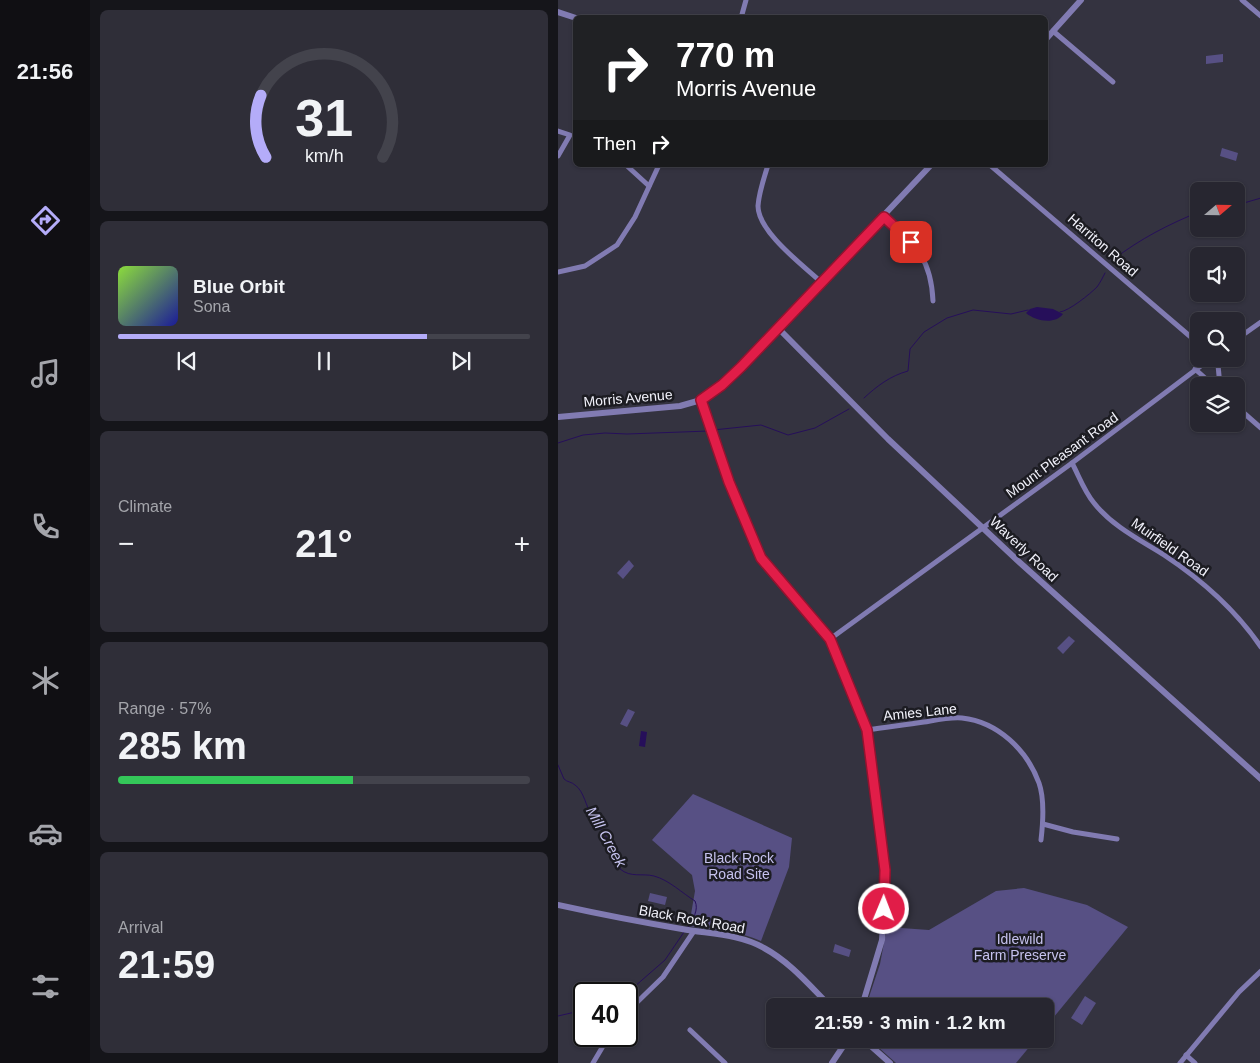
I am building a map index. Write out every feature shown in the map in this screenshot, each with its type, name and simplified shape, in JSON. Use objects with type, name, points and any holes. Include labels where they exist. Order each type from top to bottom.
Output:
[{"type":"street","points":[[742,15],[746,0]]},
{"type":"street","points":[[1048,37],[1081,0]]},
{"type":"street","points":[[1242,0],[1260,16]]},
{"type":"street","points":[[558,12],[573,17]]},
{"type":"street","points":[[1053,31],[1113,82]]},
{"type":"street","points":[[558,131],[573,136],[558,156]]},
{"type":"street","points":[[628,167],[649,186]]},
{"type":"street","points":[[558,272],[585,266],[617,245],[635,216],[658,167]]},
{"type":"street","points":[[767,167],[758,208],[765,228],[821,282]]},
{"type":"street","name":"Morris Avenue","points":[[558,417],[680,406],[701,400],[722,385],[779,329],[929,167]]},
{"type":"street","name":"Harriton Road","points":[[992,167],[1190,336]]},
{"type":"street","points":[[884,217],[920,253],[931,275],[933,301]]},
{"type":"street","points":[[1245,333],[1260,322]]},
{"type":"street","name":"Waverly Road","points":[[779,329],[888,439],[982,527],[1260,779]]},
{"type":"street","name":"Mount Pleasant Road","points":[[830,639],[1072,463],[1199,367]]},
{"type":"street","points":[[1196,369],[1204,377]]},
{"type":"street","points":[[701,400],[729,482],[761,558],[830,639],[867,730],[885,870],[882,940],[864,998]]},
{"type":"street","points":[[1245,414],[1260,428]]},
{"type":"street","name":"Muirfield Road","points":[[1072,463],[1083,486],[1102,512],[1211,589],[1244,624],[1260,647]]},
{"type":"street","name":"Amies Lane","points":[[867,730],[955,718],[971,720],[995,728],[1026,756],[1040,785],[1043,824],[1041,840]]},
{"type":"street","points":[[1043,824],[1073,832],[1117,838]]},
{"type":"street","name":"Black Rock Road","points":[[558,905],[608,917],[743,939],[764,947],[788,964],[822,998]]},
{"type":"street","points":[[638,1001],[663,976],[689,930]]},
{"type":"street","points":[[1180,1063],[1239,992],[1260,971]]},
{"type":"street","points":[[690,1030],[725,1063]]},
{"type":"street","points":[[593,1063],[602,1047]]},
{"type":"street","points":[[832,1063],[842,1048]]},
{"type":"street","points":[[873,1048],[890,1063]]},
{"type":"street","points":[[1186,1055],[1195,1063]]},
{"type":"green space","points":[[1223,54],[1223,62],[1206,64],[1206,56]]},
{"type":"green space","points":[[1222,148],[1238,153],[1236,161],[1220,156]]},
{"type":"green space","points":[[629,560],[634,566],[623,579],[617,573]]},
{"type":"green space","points":[[1069,636],[1075,641],[1063,654],[1057,648]]},
{"type":"green space","points":[[628,709],[635,712],[627,727],[620,724]]},
{"type":"green space","name":"Black Rock Road Site","points":[[693,794],[792,838],[789,867],[761,941],[735,933],[689,926],[695,891],[692,875],[652,840]]},
{"type":"green space","name":"Idlewild Farm Preserve","points":[[1024,888],[1087,905],[1128,927],[1054,1017],[1054,998],[869,998],[880,964],[887,927],[929,930],[996,891]]},
{"type":"green space","points":[[650,893],[667,897],[665,905],[648,901]]},
{"type":"green space","points":[[835,944],[851,950],[849,957],[833,952]]},
{"type":"green space","points":[[1085,996],[1096,1003],[1082,1025],[1071,1018]]},
{"type":"green space","points":[[879,1048],[1028,1048],[1016,1063],[896,1063]]},
{"type":"shaded area","points":[[1037,307],[1053,309],[1063,314],[1055,320],[1045,321],[1034,318],[1026,313],[1030,309]]},
{"type":"shaded area","points":[[641,731],[647,732],[645,747],[639,746]]},
{"type":"waterway","points":[[1246,202],[1261,198]]},
{"type":"waterway","points":[[1114,259],[1155,232],[1190,216]]},
{"type":"waterway","points":[[1060,312],[1090,294],[1097,287],[1105,273]]},
{"type":"waterway","points":[[864,398],[884,382],[908,371],[910,349],[924,332],[947,318],[973,310],[1011,314],[1028,310]]},
{"type":"waterway","points":[[713,430],[761,425],[788,435],[815,428],[849,409]]},
{"type":"waterway","points":[[558,443],[583,435],[605,433],[709,431]]},
{"type":"waterway","name":"Mill Creek","points":[[558,765],[564,779],[574,784],[581,791],[590,812],[613,848],[620,869],[628,873],[660,878],[695,901],[696,911],[688,927]]},
{"type":"waterway","name":"Mill Creek","points":[[638,984],[665,960],[684,932]]},
{"type":"waterway","name":"Mill Creek","points":[[558,1016],[573,1013]]},
{"type":"route","points":[[884,909],[885,870],[867,730],[830,639],[761,558],[729,482],[701,400],[722,385],[741,367],[884,217],[911,242]]}]
